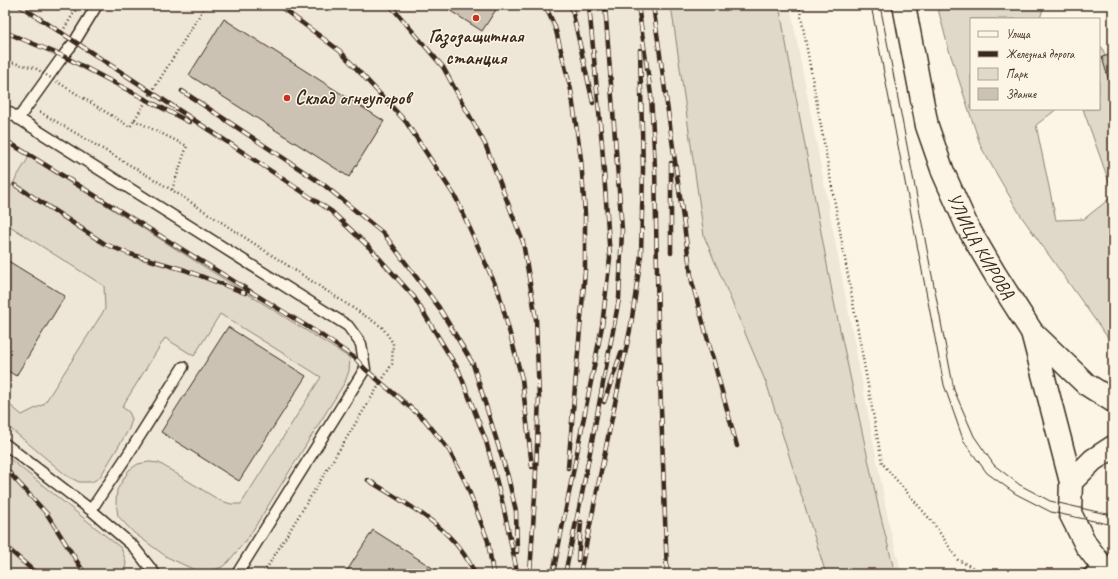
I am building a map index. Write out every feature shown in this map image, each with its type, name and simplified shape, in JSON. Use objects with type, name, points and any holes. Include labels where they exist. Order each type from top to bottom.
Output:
[{"type":"main road","name":"УЛИЦА КИРОВА","points":[[904,5],[927,126],[943,172],[967,226],[995,274],[1032,332],[1071,482],[1070,513],[1100,572]]},
{"type":"main road","points":[[1032,332],[1086,384],[1113,401]]},
{"type":"main road","points":[[1071,482],[1093,460],[1113,446]]},
{"type":"lane","points":[[18,119],[75,41],[97,5]]},
{"type":"lane","points":[[5,110],[348,326],[361,344],[365,369],[237,574]]},
{"type":"lane","points":[[91,510],[183,367]]},
{"type":"lane","points":[[5,444],[91,510],[134,546],[155,574]]},
{"type":"path","points":[[58,38],[79,5]]},
{"type":"path","points":[[5,61],[35,68],[130,127],[206,5]]},
{"type":"path","points":[[799,5],[882,464],[934,524],[958,560],[986,574]]},
{"type":"path","points":[[35,76],[39,70]]},
{"type":"path","points":[[29,105],[172,190],[382,327],[393,343],[392,364],[263,574]]},
{"type":"path","points":[[134,120],[187,146],[172,190]]},
{"type":"shaded area","points":[[5,5],[790,5],[890,529],[902,574],[5,574]]},
{"type":"green space","points":[[671,5],[779,5],[834,302],[878,505],[895,574],[826,574],[767,385],[704,236]]},
{"type":"green space","points":[[937,5],[1044,5],[1040,18],[970,18],[970,110],[1056,110],[1036,125],[1056,220],[1084,219],[1113,196],[1113,345],[1021,216],[981,147],[948,47]]},
{"type":"green space","points":[[1100,47],[1102,47],[1113,78],[1113,193],[1083,110],[1100,110]]},
{"type":"green space","points":[[29,157],[350,358],[349,371],[345,382],[248,538],[222,567],[200,572],[167,557],[134,533],[118,516],[116,502],[117,490],[129,470],[138,464],[149,462],[159,463],[219,500],[231,504],[241,504],[321,377],[220,314],[194,356],[165,338],[122,407],[129,412],[132,419],[129,429],[100,477],[92,482],[79,482],[67,476],[5,424],[5,401],[22,415],[44,404],[105,309],[104,286],[5,223],[5,196]]},
{"type":"green space","points":[[5,455],[121,548],[126,564],[122,574],[5,574]]},
{"type":"building","name":"Газозащитная станция","points":[[441,5],[499,5],[482,31]]},
{"type":"building","name":"Склад огнеупоров","points":[[224,19],[384,121],[349,177],[189,75]]},
{"type":"building","points":[[1113,54],[1113,95],[1102,57]]},
{"type":"building","points":[[5,259],[65,296],[16,376],[5,369]]},
{"type":"building","points":[[228,327],[306,376],[239,481],[161,432]]},
{"type":"building","points":[[373,530],[442,574],[345,574]]},
{"type":"tram line","points":[[871,5],[944,385],[964,442],[987,473],[1016,494],[1051,512],[1113,525]]},
{"type":"tram line","points":[[880,5],[954,390],[974,436],[994,465],[1020,485],[1050,501],[1113,515]]},
{"type":"railway","points":[[19,5],[331,211],[371,249],[414,297],[459,371],[486,441],[503,505],[517,572]]},
{"type":"railway","points":[[278,5],[340,51],[406,122],[456,198],[499,293],[522,379],[532,467]]},
{"type":"railway","points":[[390,5],[443,67],[485,144],[523,242],[536,319],[539,397],[530,574]]},
{"type":"railway","points":[[545,5],[555,27],[571,90],[581,159],[585,214],[585,271],[568,468]]},
{"type":"railway","points":[[571,5],[593,103]]},
{"type":"railway","points":[[553,574],[602,326],[610,258],[602,144],[589,5]]},
{"type":"railway","points":[[565,574],[582,494],[619,299],[622,230],[605,5]]},
{"type":"railway","points":[[638,5],[651,95],[655,167],[658,324],[667,574]]},
{"type":"railway","points":[[653,5],[692,282],[737,446]]},
{"type":"railway","points":[[5,32],[63,56],[189,122]]},
{"type":"railway","points":[[580,574],[631,325],[641,255],[643,169],[640,50]]},
{"type":"railway","points":[[182,91],[324,185],[384,234],[438,306],[473,364],[508,477],[516,511],[517,552]]},
{"type":"railway","points":[[5,140],[321,335],[355,358],[365,369],[425,420],[449,450],[466,483],[488,541],[493,574]]},
{"type":"railway","points":[[671,163],[671,253]]},
{"type":"railway","points":[[15,185],[105,244],[130,254],[185,270],[245,293]]},
{"type":"railway","points":[[604,402],[621,353]]},
{"type":"railway","points":[[5,468],[47,514],[85,574]]},
{"type":"railway","points":[[368,480],[429,519],[443,531],[455,543],[475,574]]},
{"type":"railway","points":[[578,560],[581,522]]},
{"type":"railway","points":[[5,546],[37,574]]},
{"type":"place","name":"Газозащитная станция","points":[[476,18]]},
{"type":"place","name":"Склад огнеупоров","points":[[287,98]]}]
